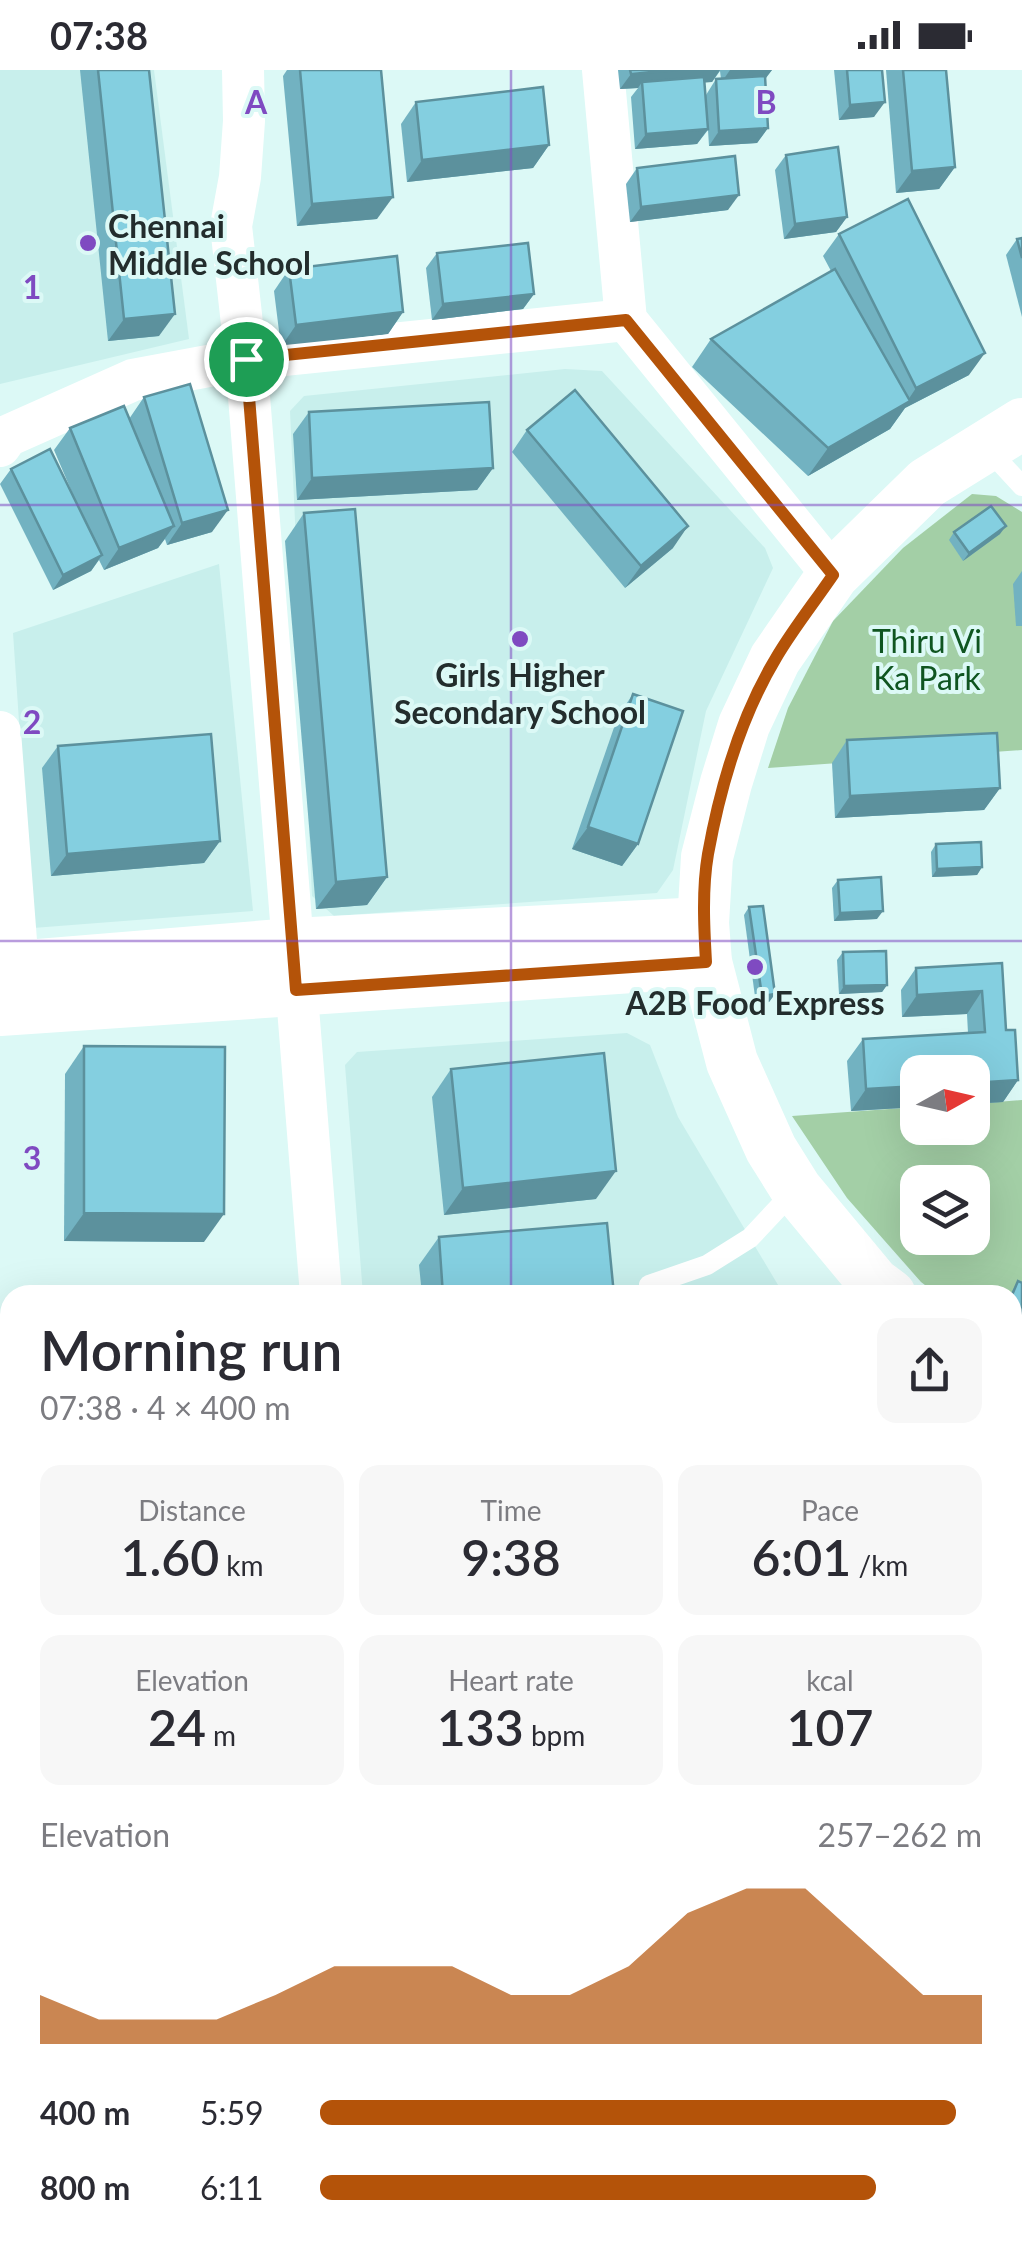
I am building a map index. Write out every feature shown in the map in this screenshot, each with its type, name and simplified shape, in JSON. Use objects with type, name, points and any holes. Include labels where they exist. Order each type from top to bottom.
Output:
[{"type":"street","points":[[244,70],[240,177],[231,226],[246,359],[320,1285]]},
{"type":"street","points":[[603,70],[626,320],[833,575]]},
{"type":"street","points":[[0,446],[7,436],[133,380],[246,359],[626,320]]},
{"type":"street","points":[[872,1285],[796,1189],[770,1149],[732,1062],[705,942],[708,857],[744,724],[775,659],[833,575],[926,483],[1003,435]]},
{"type":"street","points":[[0,732],[6,982],[705,942]]},
{"type":"lane","points":[[1003,435],[1022,486]]},
{"type":"lane","points":[[649,1285],[706,1265],[750,1238],[796,1189]]},
{"type":"shaded area","name":"Chennai Middle School","points":[[0,70],[154,70],[189,339],[0,384]]},
{"type":"shaded area","name":"Girls Higher Secondary School","points":[[565,369],[602,371],[765,548],[773,568],[706,711],[673,870],[657,893],[334,916],[312,896],[290,411],[304,396]]},
{"type":"shaded area","points":[[219,564],[253,911],[33,928],[13,633]]},
{"type":"shaded area","points":[[627,1033],[650,1045],[678,1117],[778,1285],[362,1285],[345,1065],[357,1052]]},
{"type":"green space","name":"Thiru Vi Ka Park","points":[[972,494],[996,496],[1022,512],[1022,750],[768,768],[788,708],[833,621],[903,548]]},
{"type":"green space","points":[[1022,1100],[1022,1285],[925,1285],[847,1198],[792,1116],[900,1108],[900,1145],[990,1145],[990,1103]]},
{"type":"building","points":[[98,70],[149,70],[175,314],[124,319]]},
{"type":"building","points":[[300,70],[381,70],[393,197],[312,204]]},
{"type":"building","points":[[630,70],[679,70],[631,74]]},
{"type":"building","points":[[847,70],[882,70],[885,102],[850,105]]},
{"type":"building","points":[[903,70],[946,70],[955,167],[912,171]]},
{"type":"building","points":[[765,76],[768,128],[719,131],[716,79]]},
{"type":"building","points":[[704,77],[708,129],[646,134],[642,82]]},
{"type":"building","points":[[543,87],[549,145],[422,160],[416,102]]},
{"type":"building","points":[[838,147],[847,217],[795,224],[786,155]]},
{"type":"building","points":[[735,156],[739,195],[641,207],[637,168]]},
{"type":"building","points":[[908,199],[985,353],[916,388],[839,234]]},
{"type":"building","points":[[528,243],[534,294],[443,304],[437,253]]},
{"type":"building","points":[[397,256],[403,312],[296,325],[289,269]]},
{"type":"building","points":[[835,269],[910,401],[828,448],[711,339]]},
{"type":"building","points":[[190,384],[228,510],[182,523],[144,397]]},
{"type":"building","points":[[575,390],[688,526],[641,566],[527,430]]},
{"type":"building","points":[[489,402],[493,468],[312,478],[309,412]]},
{"type":"building","points":[[124,406],[174,526],[119,548],[70,428]]},
{"type":"building","points":[[50,449],[102,555],[63,575],[11,469]]},
{"type":"building","points":[[991,506],[1006,526],[969,553],[954,532]]},
{"type":"building","points":[[355,509],[387,877],[336,882],[304,513]]},
{"type":"building","points":[[633,694],[683,711],[638,844],[588,827]]},
{"type":"building","points":[[997,733],[1000,788],[850,796],[847,740]]},
{"type":"building","points":[[211,734],[220,841],[67,854],[58,746]]},
{"type":"building","points":[[981,842],[982,867],[937,869],[936,844]]},
{"type":"building","points":[[881,877],[883,911],[840,913],[838,880]]},
{"type":"building","points":[[763,906],[775,994],[762,996],[749,907]]},
{"type":"building","points":[[886,951],[887,985],[844,986],[843,952]]},
{"type":"building","points":[[1002,963],[1006,1030],[1015,1030],[1018,1080],[990,1082],[990,1055],[900,1055],[900,1087],[866,1089],[863,1039],[985,1032],[982,991],[917,995],[916,968]]},
{"type":"building","points":[[84,1046],[225,1047],[224,1214],[84,1213]]},
{"type":"building","points":[[604,1053],[616,1171],[463,1188],[451,1069]]},
{"type":"building","points":[[607,1223],[613,1285],[442,1285],[439,1237]]},
{"type":"place","name":"Chennai Middle School","points":[[88,243]]},
{"type":"place","name":"Girls Higher Secondary School","points":[[520,639]]},
{"type":"place","name":"A2B Food Express","points":[[755,967]]},
{"type":"route","points":[[626,320],[833,575],[775,659],[744,724],[708,857],[703,923],[706,962],[296,990],[246,359],[626,320]]}]
